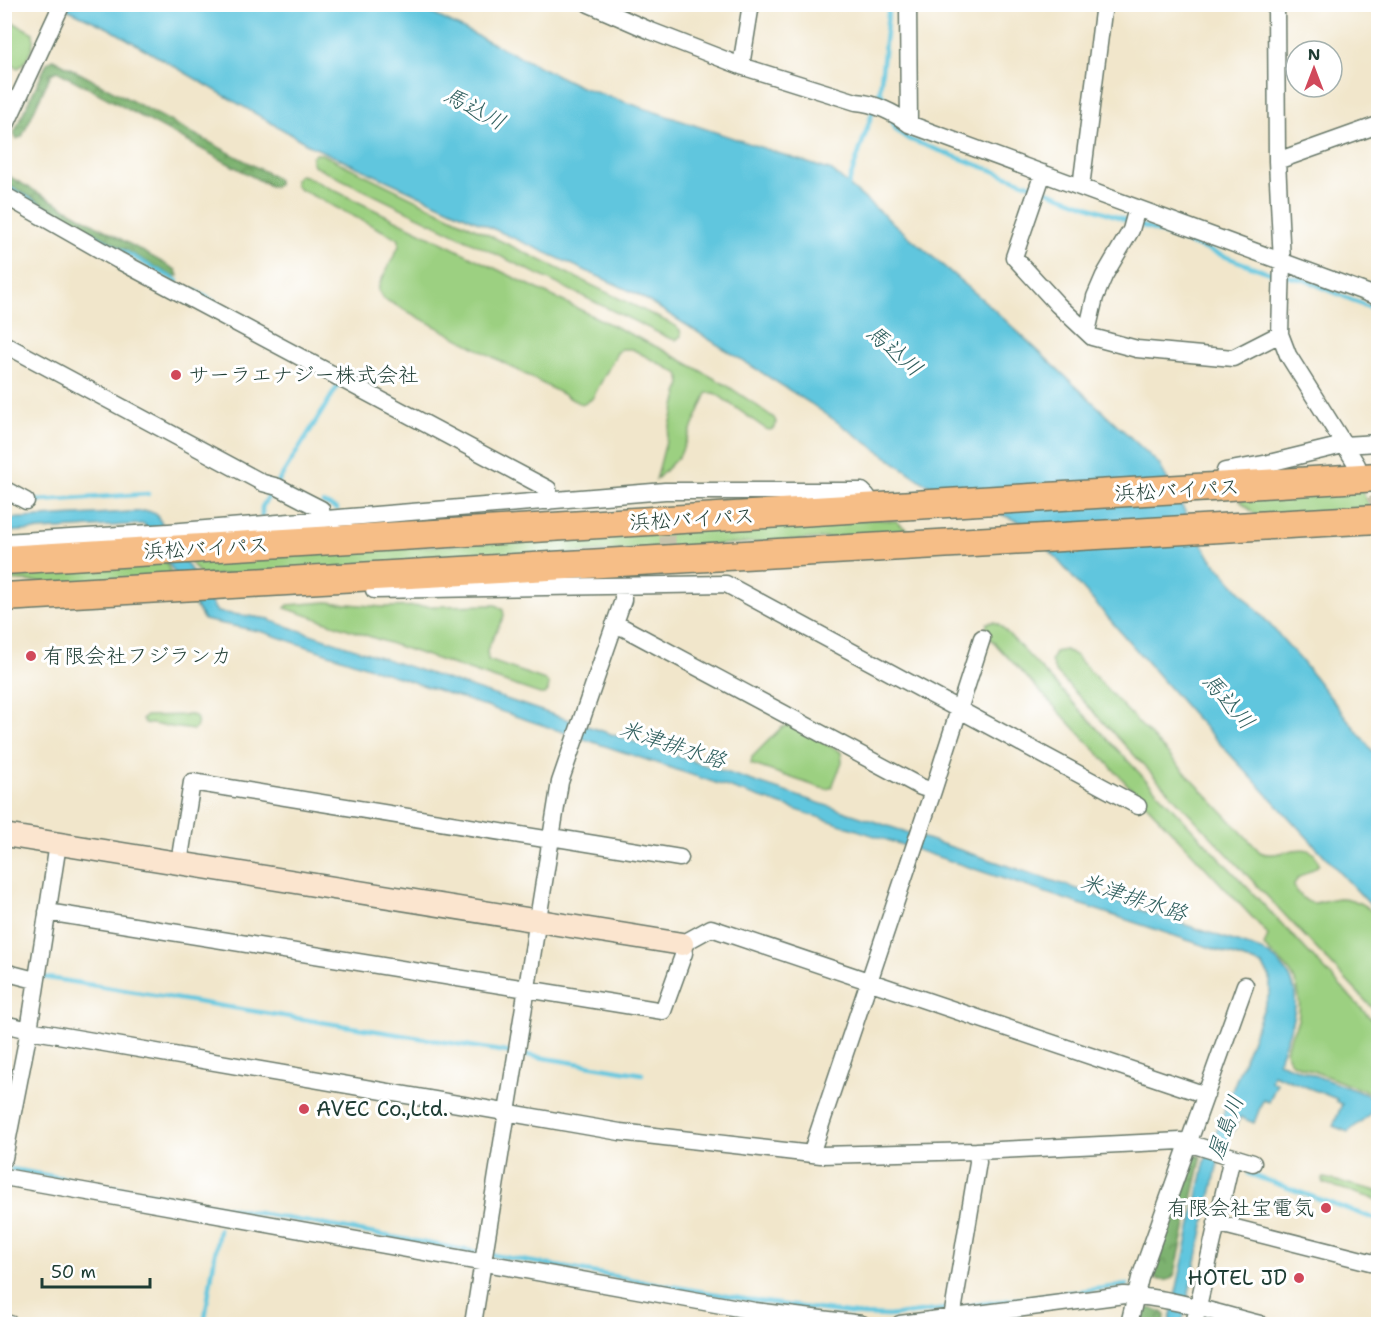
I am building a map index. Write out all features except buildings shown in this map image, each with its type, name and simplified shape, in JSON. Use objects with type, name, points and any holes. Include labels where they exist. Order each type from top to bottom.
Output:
[{"type":"highway","name":"浜松バイパス","points":[[4,560],[164,541],[877,508],[1222,487],[1368,471]]},
{"type":"highway","name":"浜松バイパス","points":[[4,597],[1378,519]]},
{"type":"highway","points":[[4,585],[67,593]]},
{"type":"street","points":[[4,129],[62,4]]},
{"type":"street","points":[[589,4],[741,66],[865,103],[905,121],[1378,297]]},
{"type":"street","points":[[741,66],[751,4]]},
{"type":"street","points":[[905,121],[908,4]]},
{"type":"street","points":[[1081,187],[1104,4]]},
{"type":"street","points":[[1276,4],[1277,161],[1282,262],[1280,334],[1288,355],[1343,445],[1368,471]]},
{"type":"street","points":[[1277,161],[1378,125]]},
{"type":"street","points":[[1043,173],[1014,257],[1058,305],[1092,337],[1137,349],[1233,358],[1280,334]]},
{"type":"street","points":[[4,195],[118,260],[548,489],[549,501]]},
{"type":"street","points":[[1087,332],[1095,297],[1104,276],[1131,230],[1137,208]]},
{"type":"street","points":[[4,344],[263,483],[278,487],[321,509],[322,519]]},
{"type":"street","points":[[1222,487],[1226,471],[1343,445],[1378,443]]},
{"type":"street","points":[[4,489],[26,501]]},
{"type":"street","points":[[4,542],[164,541],[322,519],[549,501],[862,491],[877,508]]},
{"type":"street","points":[[373,576],[374,590],[623,586],[670,577],[726,584],[1138,807]]},
{"type":"street","points":[[473,1324],[560,782],[623,600],[623,586]]},
{"type":"street","points":[[614,625],[624,628],[921,787],[933,791]]},
{"type":"street","points":[[813,1154],[814,1145],[982,638]]},
{"type":"street","points":[[178,863],[192,782],[680,858]]},
{"type":"street","points":[[4,835],[682,944],[711,928],[1206,1095]]},
{"type":"street","points":[[4,1158],[29,1030],[58,844]]},
{"type":"street","points":[[46,912],[663,1011],[684,953],[682,944]]},
{"type":"street","points":[[4,972],[35,980]]},
{"type":"street","points":[[1129,1324],[1140,1278],[1193,1145],[1206,1095],[1245,985]]},
{"type":"street","points":[[4,1024],[620,1132],[813,1154],[977,1151],[1181,1141],[1253,1163]]},
{"type":"street","points":[[951,1321],[978,1162],[977,1151]]},
{"type":"street","points":[[1194,1313],[1216,1223],[1229,1156]]},
{"type":"street","points":[[4,1178],[755,1311],[862,1324]]},
{"type":"street","points":[[1216,1223],[1378,1264]]},
{"type":"street","points":[[900,1324],[951,1321],[1111,1296],[1136,1295],[1168,1301],[1194,1313],[1260,1324]]},
{"type":"street","points":[[4,1323],[10,1324]]},
{"type":"green space","points":[[5,18],[33,33],[30,53],[22,66],[18,68],[5,62]]},
{"type":"green space","points":[[53,59],[275,177],[278,184],[275,187],[270,186],[57,71],[51,74],[22,137],[16,139],[14,133],[47,63]]},
{"type":"green space","points":[[322,154],[676,326],[681,336],[676,340],[669,338],[316,167],[312,163],[312,157]]},
{"type":"green space","points":[[5,164],[6,173],[10,177],[176,270],[178,276],[172,276],[5,183]]},
{"type":"green space","points":[[300,175],[663,350],[726,385],[756,405],[774,418],[775,428],[766,429],[719,396],[707,393],[680,455],[656,480],[681,383],[679,374],[632,349],[621,349],[592,399],[584,404],[579,403],[384,299],[378,290],[399,246],[399,239],[299,189],[295,185],[295,179]]},
{"type":"green space","points":[[1360,488],[1372,509],[1257,516],[1240,501],[1248,497]]},
{"type":"green space","points":[[874,519],[896,521],[911,533],[201,576],[190,561]]},
{"type":"green space","points":[[166,562],[173,579],[72,584],[5,580],[5,570]]},
{"type":"green space","points":[[327,602],[382,607],[496,605],[503,610],[504,616],[487,650],[488,660],[545,680],[549,684],[548,691],[540,694],[285,608],[288,605]]},
{"type":"green space","points":[[994,622],[1000,625],[1378,1026],[1378,1096],[1292,1063],[1288,1059],[1286,1053],[1288,1042],[1299,1016],[1299,995],[1289,970],[1264,946],[1268,935],[1266,932],[988,636],[987,623]]},
{"type":"green space","points":[[1065,650],[1075,655],[1260,852],[1276,854],[1302,849],[1309,850],[1315,855],[1319,864],[1297,879],[1295,883],[1294,887],[1300,895],[1311,903],[1340,898],[1356,901],[1378,917],[1378,1014],[1055,671],[1051,661],[1055,652]]},
{"type":"green space","points":[[146,716],[195,716],[197,721],[193,730],[145,723],[142,719]]},
{"type":"green space","points":[[790,724],[841,752],[842,762],[832,787],[821,788],[751,764],[752,757],[781,728]]},
{"type":"green space","points":[[1196,1154],[1201,1157],[1201,1160],[1175,1273],[1170,1279],[1159,1280],[1150,1272],[1192,1155]]},
{"type":"green space","points":[[1324,1178],[1378,1191],[1378,1200],[1323,1183]]},
{"type":"green space","points":[[1151,1308],[1163,1312],[1164,1324],[1138,1324],[1142,1312]]},
{"type":"water","name":"馬込川","points":[[58,5],[415,5],[583,88],[832,171],[989,305],[1159,464],[1209,556],[1301,660],[1378,758],[1378,913],[1195,717],[1027,525],[923,482],[810,403],[637,294],[311,146],[110,29]]},
{"type":"water","name":"屋島川","points":[[148,511],[156,514],[217,612],[270,619],[1261,950],[1277,961],[1288,974],[1294,987],[1294,1015],[1278,1062],[1376,1098],[1370,1114],[1348,1132],[1333,1126],[1342,1104],[1336,1101],[1337,1099],[1273,1074],[1271,1081],[1277,1083],[1269,1102],[1263,1100],[1254,1123],[1240,1117],[1218,1163],[1182,1324],[1169,1324],[1205,1161],[1270,992],[1270,977],[1262,965],[263,632],[204,620],[144,524],[5,532],[5,519]]},
{"type":"waterway","points":[[847,188],[880,90],[889,4]]},
{"type":"waterway","points":[[880,90],[886,104]]},
{"type":"waterway","points":[[891,118],[896,130],[908,139],[1034,186]]},
{"type":"waterway","points":[[4,186],[177,281]]},
{"type":"waterway","points":[[1042,189],[1267,272],[1305,280],[1378,311]]},
{"type":"waterway","points":[[195,291],[216,303]]},
{"type":"waterway","points":[[278,482],[339,384]]},
{"type":"waterway","points":[[29,496],[38,501],[148,494]]},
{"type":"waterway","points":[[262,517],[262,507],[270,494]]},
{"type":"waterway","points":[[323,503],[337,509]]},
{"type":"waterway","points":[[42,977],[513,1053]]},
{"type":"waterway","points":[[520,1054],[642,1074]]},
{"type":"waterway","points":[[12,1169],[476,1252]]},
{"type":"waterway","points":[[1249,1174],[1378,1220]]},
{"type":"waterway","points":[[204,1324],[219,1229]]},
{"type":"waterway","points":[[493,1255],[756,1301],[862,1315],[889,1316],[945,1309]]},
{"type":"waterway","points":[[966,1306],[1127,1285]]},
{"type":"tunnel","points":[[1362,474],[1378,502]]},
{"type":"tunnel","points":[[666,512],[669,567]]},
{"type":"place","name":"サーラエナジー株式会社","points":[[176,375]]},
{"type":"place","name":"有限会社フジランカ","points":[[31,656]]},
{"type":"place","name":"AVEC Co.,Ltd.","points":[[304,1109]]},
{"type":"place","name":"有限会社宝電気","points":[[1326,1208]]},
{"type":"place","name":"HOTEL JD","points":[[1299,1278]]},
{"type":"water label","name":"米津排水路","points":[[673,744]]},
{"type":"water label","name":"米津排水路","points":[[1134,897]]}]
